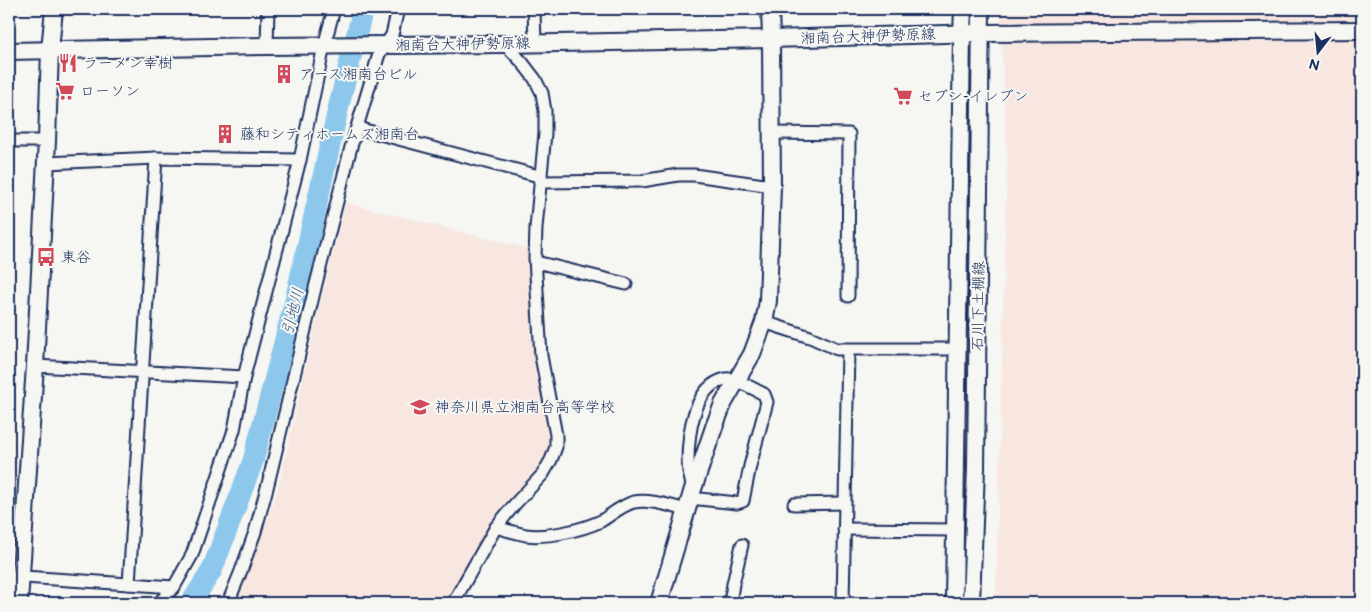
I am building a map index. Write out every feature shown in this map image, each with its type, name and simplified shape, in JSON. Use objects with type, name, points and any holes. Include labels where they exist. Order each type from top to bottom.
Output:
[{"type":"street","points":[[19,603],[15,576],[35,366],[50,50],[54,9]]},
{"type":"street","points":[[267,46],[268,9]]},
{"type":"street","points":[[159,603],[174,587],[192,555],[234,430],[244,377],[329,46],[334,9]]},
{"type":"street","points":[[228,603],[255,532],[268,484],[316,284],[357,128],[379,54],[379,45],[392,35],[398,9]]},
{"type":"street","points":[[534,9],[535,43]]},
{"type":"street","points":[[661,603],[690,499],[714,427],[723,404],[757,342],[764,322],[768,301],[772,186],[770,9]]},
{"type":"street","name":"石川下土棚線","points":[[954,603],[963,9]]},
{"type":"street","name":"石川下土棚線","points":[[971,603],[976,468],[981,9]]},
{"type":"street","name":"湘南台大神伊勢原線","points":[[329,46],[771,39],[980,33],[1362,30]]},
{"type":"street","points":[[453,603],[496,528],[514,504],[543,474],[556,447],[556,435],[541,356],[536,262],[536,228],[545,133],[545,111],[542,93],[535,79],[505,44]]},
{"type":"street","points":[[9,51],[329,46]]},
{"type":"street","points":[[357,128],[541,178],[642,181],[678,175],[694,175],[772,186]]},
{"type":"street","points":[[772,133],[849,134],[848,296]]},
{"type":"street","points":[[9,141],[47,140]]},
{"type":"street","points":[[46,162],[156,158],[300,160]]},
{"type":"street","points":[[129,584],[156,158]]},
{"type":"street","points":[[536,262],[626,284]]},
{"type":"street","points":[[764,322],[810,337],[837,349],[958,349]]},
{"type":"street","points":[[842,603],[848,350]]},
{"type":"street","points":[[35,366],[244,377]]},
{"type":"street","points":[[496,528],[526,535],[538,535],[564,532],[593,524],[625,505],[634,502],[660,503],[690,499],[737,503],[743,501],[767,402],[764,394],[736,381],[726,379],[712,385],[705,392],[696,407],[693,418],[688,463],[690,499]]},
{"type":"street","points":[[794,504],[844,503]]},
{"type":"street","points":[[844,529],[956,530]]},
{"type":"street","points":[[730,603],[742,545]]},
{"type":"street","points":[[15,576],[174,587]]},
{"type":"shaded area","points":[[1000,9],[1362,9],[1362,603],[996,603],[1007,159]]},
{"type":"shaded area","name":"神奈川県立湘南台高等学校","points":[[346,203],[529,249],[532,340],[538,381],[552,446],[550,459],[483,545],[447,603],[233,603],[244,580],[280,481],[324,288]]},
{"type":"waterway","name":"引地川","points":[[191,603],[212,570],[253,461],[294,305],[339,105],[363,9]]},
{"type":"place","name":"ラーメン幸樹","points":[[68,63]]},
{"type":"place","name":"アース湘南台ビル","points":[[284,74]]},
{"type":"place","name":"ローソン","points":[[65,91]]},
{"type":"place","name":"セブン-イレブン","points":[[903,96]]},
{"type":"place","name":"藤和シティホームズ湘南台","points":[[225,134]]},
{"type":"place","name":"東谷","points":[[46,257]]},
{"type":"place","name":"神奈川県立湘南台高等学校","points":[[420,407]]}]
